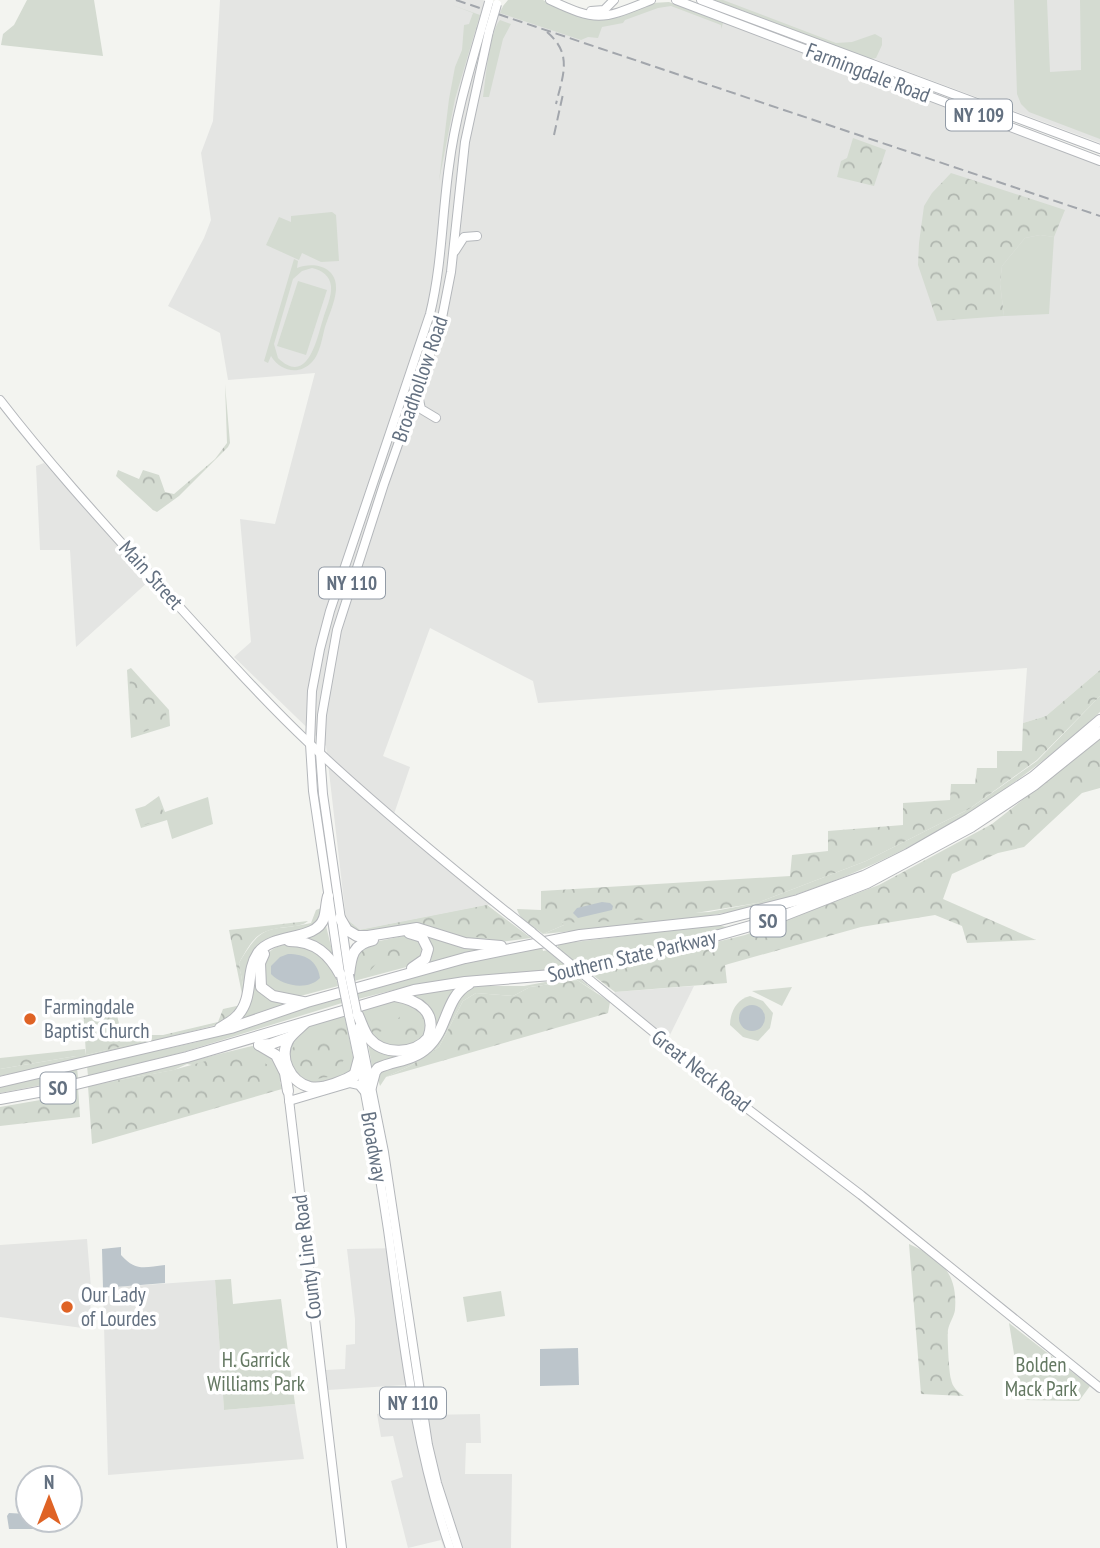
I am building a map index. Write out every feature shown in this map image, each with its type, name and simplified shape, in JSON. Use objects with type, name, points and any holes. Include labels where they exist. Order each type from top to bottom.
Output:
[{"type":"highway","name":"Southern State Parkway","points":[[0,1082],[214,1033],[399,974],[519,946],[580,935],[691,924],[740,916],[790,902],[864,876],[908,854],[1001,798],[1041,770],[1100,720]]},
{"type":"highway","name":"Southern State Parkway","points":[[0,1099],[230,1046],[391,995],[475,982],[536,978],[593,969],[739,930],[806,908],[867,883],[971,827],[1034,785],[1100,732]]},
{"type":"highway","points":[[214,1033],[236,1017],[245,1005],[253,963],[258,953],[269,943],[305,934],[321,925],[328,896]]},
{"type":"highway","points":[[340,918],[350,933],[361,937],[417,928],[473,945],[519,946]]},
{"type":"highway","points":[[307,1002],[273,996],[261,987],[260,963],[264,953],[272,946],[294,941],[315,946],[345,975],[352,953],[361,944],[405,933],[419,935],[427,943],[427,956],[422,962],[399,974]]},
{"type":"highway","points":[[368,1090],[378,1068],[411,1059],[433,1042],[456,994],[475,982]]},
{"type":"highway","points":[[353,1014],[370,1040],[388,1050],[405,1051],[424,1044],[432,1024],[424,1007],[410,999],[391,995]]},
{"type":"highway","points":[[308,1020],[290,1037],[286,1045],[286,1063],[298,1082],[316,1088],[349,1079],[356,1073]]},
{"type":"highway","points":[[230,1046],[271,1044],[290,1037]]},
{"type":"highway","points":[[259,1045],[275,1055],[285,1073],[302,1089],[318,1093]]},
{"type":"highway","points":[[350,1083],[356,1073],[359,1058]]},
{"type":"highway","points":[[285,1073],[288,1096]]},
{"type":"main road","points":[[550,0],[583,13],[603,17],[616,15],[651,0]]},
{"type":"main road","points":[[561,0],[597,12],[609,8],[614,0]]},
{"type":"main road","points":[[667,0],[689,5]]},
{"type":"main road","name":"Farmingdale Road","points":[[676,0],[1098,159]]},
{"type":"main road","name":"Farmingdale Road","points":[[701,0],[1100,149]]},
{"type":"main road","name":"Broadhollow Road","points":[[310,744],[312,691],[320,649],[330,611],[430,314],[439,271],[453,136],[495,1]]},
{"type":"main road","name":"Broadhollow Road","points":[[320,753],[322,715],[337,630],[380,493],[441,323],[452,257],[464,149],[485,31]]},
{"type":"main road","points":[[877,76],[878,66]]},
{"type":"main road","points":[[452,257],[462,239],[477,236]]},
{"type":"main road","points":[[418,390],[421,409],[436,418]]},
{"type":"main road","name":"Main Street","points":[[0,400],[46,458],[192,621],[310,744]]},
{"type":"main road","name":"Great Neck Road","points":[[310,744],[389,814],[736,1100],[855,1191],[1100,1388]]},
{"type":"main road","name":"Broadway","points":[[310,744],[313,791],[328,896],[368,1090],[428,1445],[458,1548]]},
{"type":"main road","name":"Broadway","points":[[320,753],[345,975]]},
{"type":"main road","name":"Broadway","points":[[353,1014],[359,1058],[368,1090]]},
{"type":"main road","points":[[288,1096],[318,1093],[350,1083],[368,1090]]},
{"type":"main road","name":"County Line Road","points":[[288,1096],[342,1548]]},
{"type":"main road","name":"Broadway","points":[[396,1257],[418,1432],[428,1479],[450,1548]]},
{"type":"shaded area","points":[[220,0],[483,0],[503,9],[597,22],[620,21],[658,6],[676,4],[769,35],[1100,158],[1100,670],[1046,716],[1023,723],[1027,668],[538,703],[533,681],[430,628],[383,756],[410,767],[394,814],[509,909],[487,905],[360,930],[346,919],[326,746],[234,657],[251,642],[240,519],[275,524],[315,373],[228,380],[220,333],[168,306],[211,220],[201,153],[213,121]]},
{"type":"shaded area","points":[[716,0],[1100,0],[1100,143],[890,65]]},
{"type":"shaded area","points":[[44,463],[149,581],[76,647],[70,550],[40,550],[36,466]]},
{"type":"shaded area","points":[[602,902],[610,903],[612,910],[578,918],[573,913],[577,908]]},
{"type":"shaded area","points":[[288,954],[300,955],[313,962],[320,978],[302,986],[288,984],[276,978],[271,974],[271,966],[280,957]]},
{"type":"shaded area","points":[[694,986],[664,1047],[610,1002],[615,992]]},
{"type":"shaded area","points":[[752,1005],[761,1009],[765,1018],[761,1027],[752,1031],[743,1027],[739,1018],[743,1009]]},
{"type":"shaded area","points":[[87,1239],[91,1288],[90,1329],[0,1317],[0,1245]]},
{"type":"shaded area","points":[[121,1247],[121,1255],[131,1264],[146,1267],[165,1265],[165,1283],[103,1288],[102,1249]]},
{"type":"shaded area","points":[[402,1248],[426,1415],[480,1414],[481,1443],[466,1443],[465,1474],[512,1474],[511,1548],[444,1548],[441,1540],[408,1548],[391,1481],[403,1477],[393,1436],[381,1437],[377,1414],[407,1407],[405,1385],[328,1390],[326,1370],[345,1369],[346,1345],[355,1344],[347,1249]]},
{"type":"shaded area","points":[[215,1280],[224,1410],[295,1404],[304,1459],[108,1475],[103,1288]]},
{"type":"shaded area","points":[[578,1348],[579,1385],[540,1386],[540,1349]]},
{"type":"shaded area","points":[[14,1513],[14,1529],[9,1529],[7,1516]]},
{"type":"green space","points":[[27,0],[94,0],[103,56],[1,45],[3,34],[14,25]]},
{"type":"green space","points":[[508,0],[543,0],[559,8],[601,20],[620,17],[652,3],[669,2],[723,23],[721,29],[721,25],[671,6],[658,8],[623,23],[602,27],[598,38],[588,37],[581,40],[500,13]]},
{"type":"green space","points":[[714,0],[723,0],[836,43],[852,42],[875,34],[882,38],[882,45],[876,58],[871,59]]},
{"type":"green space","points":[[1014,0],[1047,0],[1050,72],[1081,70],[1080,0],[1100,0],[1100,139],[1029,112],[1021,104],[1017,94]]},
{"type":"green space","points":[[452,5],[480,15],[455,99],[439,181],[455,67],[462,50],[464,25],[469,24],[473,13]]},
{"type":"green space","points":[[500,20],[511,24],[503,39],[489,97],[483,97],[491,45]]},
{"type":"green space","points":[[853,138],[886,150],[874,186],[837,177],[841,161],[847,158]]},
{"type":"green space","points":[[951,173],[1065,210],[1054,237],[1040,235],[1025,238],[1002,266],[1000,283],[1004,316],[937,321],[918,265],[919,243],[924,206]]},
{"type":"green space","points":[[332,212],[336,215],[339,261],[321,262],[302,253],[299,260],[266,245],[279,217],[291,222],[291,216]]},
{"type":"green space","points":[[1040,235],[1054,237],[1049,314],[1004,316],[1000,283],[1002,266],[1025,238]]},
{"type":"green space","points":[[294,259],[298,261],[297,268],[311,265],[329,271],[336,282],[336,290],[315,359],[296,370],[284,368],[271,356],[268,363],[264,361]],"holes":[[[316,269],[329,279],[331,290],[318,337],[310,357],[304,363],[297,367],[288,365],[278,358],[274,344],[293,279],[302,271]]]},
{"type":"green space","points":[[298,281],[327,290],[306,355],[277,346]]},
{"type":"green space","points":[[225,384],[230,443],[228,447],[179,496],[157,512],[153,510],[116,476],[118,470],[139,479],[143,470],[159,475],[165,492],[174,494],[215,459],[227,443]]},
{"type":"green space","points":[[131,668],[169,710],[170,726],[131,738],[127,670]]},
{"type":"green space","points":[[1100,670],[1100,696],[1037,760],[969,809],[866,861],[757,903],[659,919],[577,923],[561,920],[564,925],[543,934],[524,921],[517,909],[541,910],[541,891],[790,876],[792,855],[828,851],[828,831],[903,825],[903,803],[950,800],[951,784],[975,784],[977,768],[997,768],[997,751],[1022,751],[1023,723],[1046,716]]},
{"type":"green space","points":[[129,671],[165,707],[168,725],[155,728],[153,724],[157,718],[141,710],[142,720],[149,730],[133,736]]},
{"type":"green space","points":[[1100,696],[1100,712],[1068,741],[999,793],[925,839],[846,876],[760,906],[679,920],[543,934],[564,925],[560,919],[709,912],[757,903],[866,861],[969,809],[1037,761]]},
{"type":"green space","points":[[1100,739],[1100,788],[1082,793],[1024,847],[998,853],[952,874],[943,899],[1036,940],[967,943],[962,926],[935,915],[861,927],[725,965],[727,983],[615,992],[590,973],[745,935],[879,885],[992,824]]},
{"type":"green space","points":[[159,796],[165,812],[208,797],[213,824],[172,839],[167,820],[141,828],[135,809],[145,806]]},
{"type":"green space","points":[[158,800],[166,818],[141,826],[138,812]]},
{"type":"green space","points":[[487,905],[531,938],[484,944],[426,927],[363,935],[351,929],[346,919],[360,930]]},
{"type":"green space","points":[[487,905],[525,937],[480,938],[424,924],[363,931],[354,930],[346,919],[360,930]]},
{"type":"green space","points":[[321,908],[320,923],[313,928],[270,940],[256,951],[251,961],[248,987],[242,1004],[224,1023],[91,1057],[0,1076],[0,1069],[76,1056],[76,1050],[85,1049],[86,1055],[220,1022],[241,1004],[243,991],[239,963],[255,940],[269,930],[311,923],[316,910]]},
{"type":"green space","points":[[308,921],[269,930],[252,941],[239,963],[243,991],[241,1004],[242,994],[229,930]]},
{"type":"green space","points":[[325,922],[332,956],[316,944],[299,939],[283,941],[270,947],[260,957],[256,969],[257,982],[266,994],[285,1004],[233,1023],[249,1002],[254,968],[263,950],[278,941],[312,933]]},
{"type":"green space","points":[[716,925],[727,927],[599,962],[521,974],[458,978],[414,985],[358,999],[356,990],[501,954],[542,947],[543,951],[558,948],[558,944]]},
{"type":"green space","points":[[414,930],[483,949],[424,964],[429,956]]},
{"type":"green space","points":[[408,935],[418,936],[426,952],[414,965],[354,981],[365,944]]},
{"type":"green space","points":[[295,943],[329,961],[338,986],[289,999],[264,985],[263,967],[267,955],[277,947]]},
{"type":"green space","points":[[375,945],[404,950],[401,958],[377,963],[367,974],[354,981],[352,967],[358,951]]},
{"type":"green space","points":[[577,976],[596,992],[577,980],[530,987],[513,996],[476,993],[463,1001],[439,1047],[410,1066],[386,1077],[380,1086],[377,1076],[380,1071],[413,1061],[463,992],[476,986],[524,986]]},
{"type":"green space","points":[[577,980],[610,1002],[608,1013],[386,1077],[410,1066],[439,1047],[463,1001],[476,993],[513,996],[530,987]]},
{"type":"green space","points":[[464,986],[453,1000],[437,1033],[425,1047],[412,1055],[374,1069],[372,1067],[367,1037],[379,1048],[407,1052],[420,1048],[435,1030],[434,1019],[426,1007],[408,995]]},
{"type":"green space","points":[[792,987],[782,1006],[752,991]]},
{"type":"green space","points":[[340,995],[342,1003],[180,1053],[88,1076],[87,1066],[197,1042]]},
{"type":"green space","points":[[750,996],[763,1001],[773,1013],[770,1028],[758,1041],[743,1037],[730,1025],[735,1007]]},
{"type":"green space","points":[[398,1000],[412,1003],[425,1012],[428,1034],[412,1047],[400,1050],[391,1049],[376,1040],[362,1016],[360,1007]]},
{"type":"green space","points":[[114,1004],[122,1035],[163,1035],[218,1022],[223,1009],[240,1005],[230,1017],[220,1023],[86,1055],[83,1007]]},
{"type":"green space","points":[[374,1007],[381,1011],[389,1027],[410,1007],[425,1016],[425,1030],[415,1039],[405,1042],[395,1039],[385,1030],[373,1034],[363,1010]]},
{"type":"green space","points":[[344,1013],[355,1066],[354,1073],[335,1081],[308,1084],[290,1069],[288,1046],[302,1029]]},
{"type":"green space","points":[[342,1015],[351,1047],[334,1076],[316,1079],[297,1072],[290,1051],[299,1041],[315,1043],[331,1038]]},
{"type":"green space","points":[[252,1046],[272,1056],[285,1088],[282,1089],[281,1082],[187,1064],[174,1070],[88,1086]]},
{"type":"green space","points":[[76,1050],[76,1056],[0,1069],[0,1058]]},
{"type":"green space","points":[[239,1052],[260,1059],[272,1069],[282,1089],[92,1144],[88,1086],[173,1070]]},
{"type":"green space","points":[[77,1067],[78,1078],[0,1093],[0,1084]]},
{"type":"green space","points":[[78,1087],[80,1117],[0,1126],[0,1107],[69,1095]]},
{"type":"green space","points":[[909,1244],[938,1261],[950,1276],[955,1310],[948,1333],[950,1370],[953,1384],[964,1396],[921,1394]]},
{"type":"green space","name":"H. Garrick Williams Park","points":[[231,1279],[233,1304],[281,1299],[295,1404],[224,1410],[215,1280]]},
{"type":"green space","points":[[501,1291],[505,1316],[467,1322],[463,1297]]},
{"type":"green space","name":"Bolden Mack Park","points":[[1009,1323],[1090,1386],[1079,1401],[1025,1400],[1021,1397]]},
{"type":"railway","points":[[456,0],[1100,216]]},
{"type":"railway","points":[[547,32],[555,40],[563,57],[563,74],[556,104]]},
{"type":"railway","points":[[554,135],[563,94]]},
{"type":"place","name":"Farmingdale Baptist Church","points":[[30,1019]]},
{"type":"place","name":"Our Lady of Lourdes","points":[[67,1307]]}]
